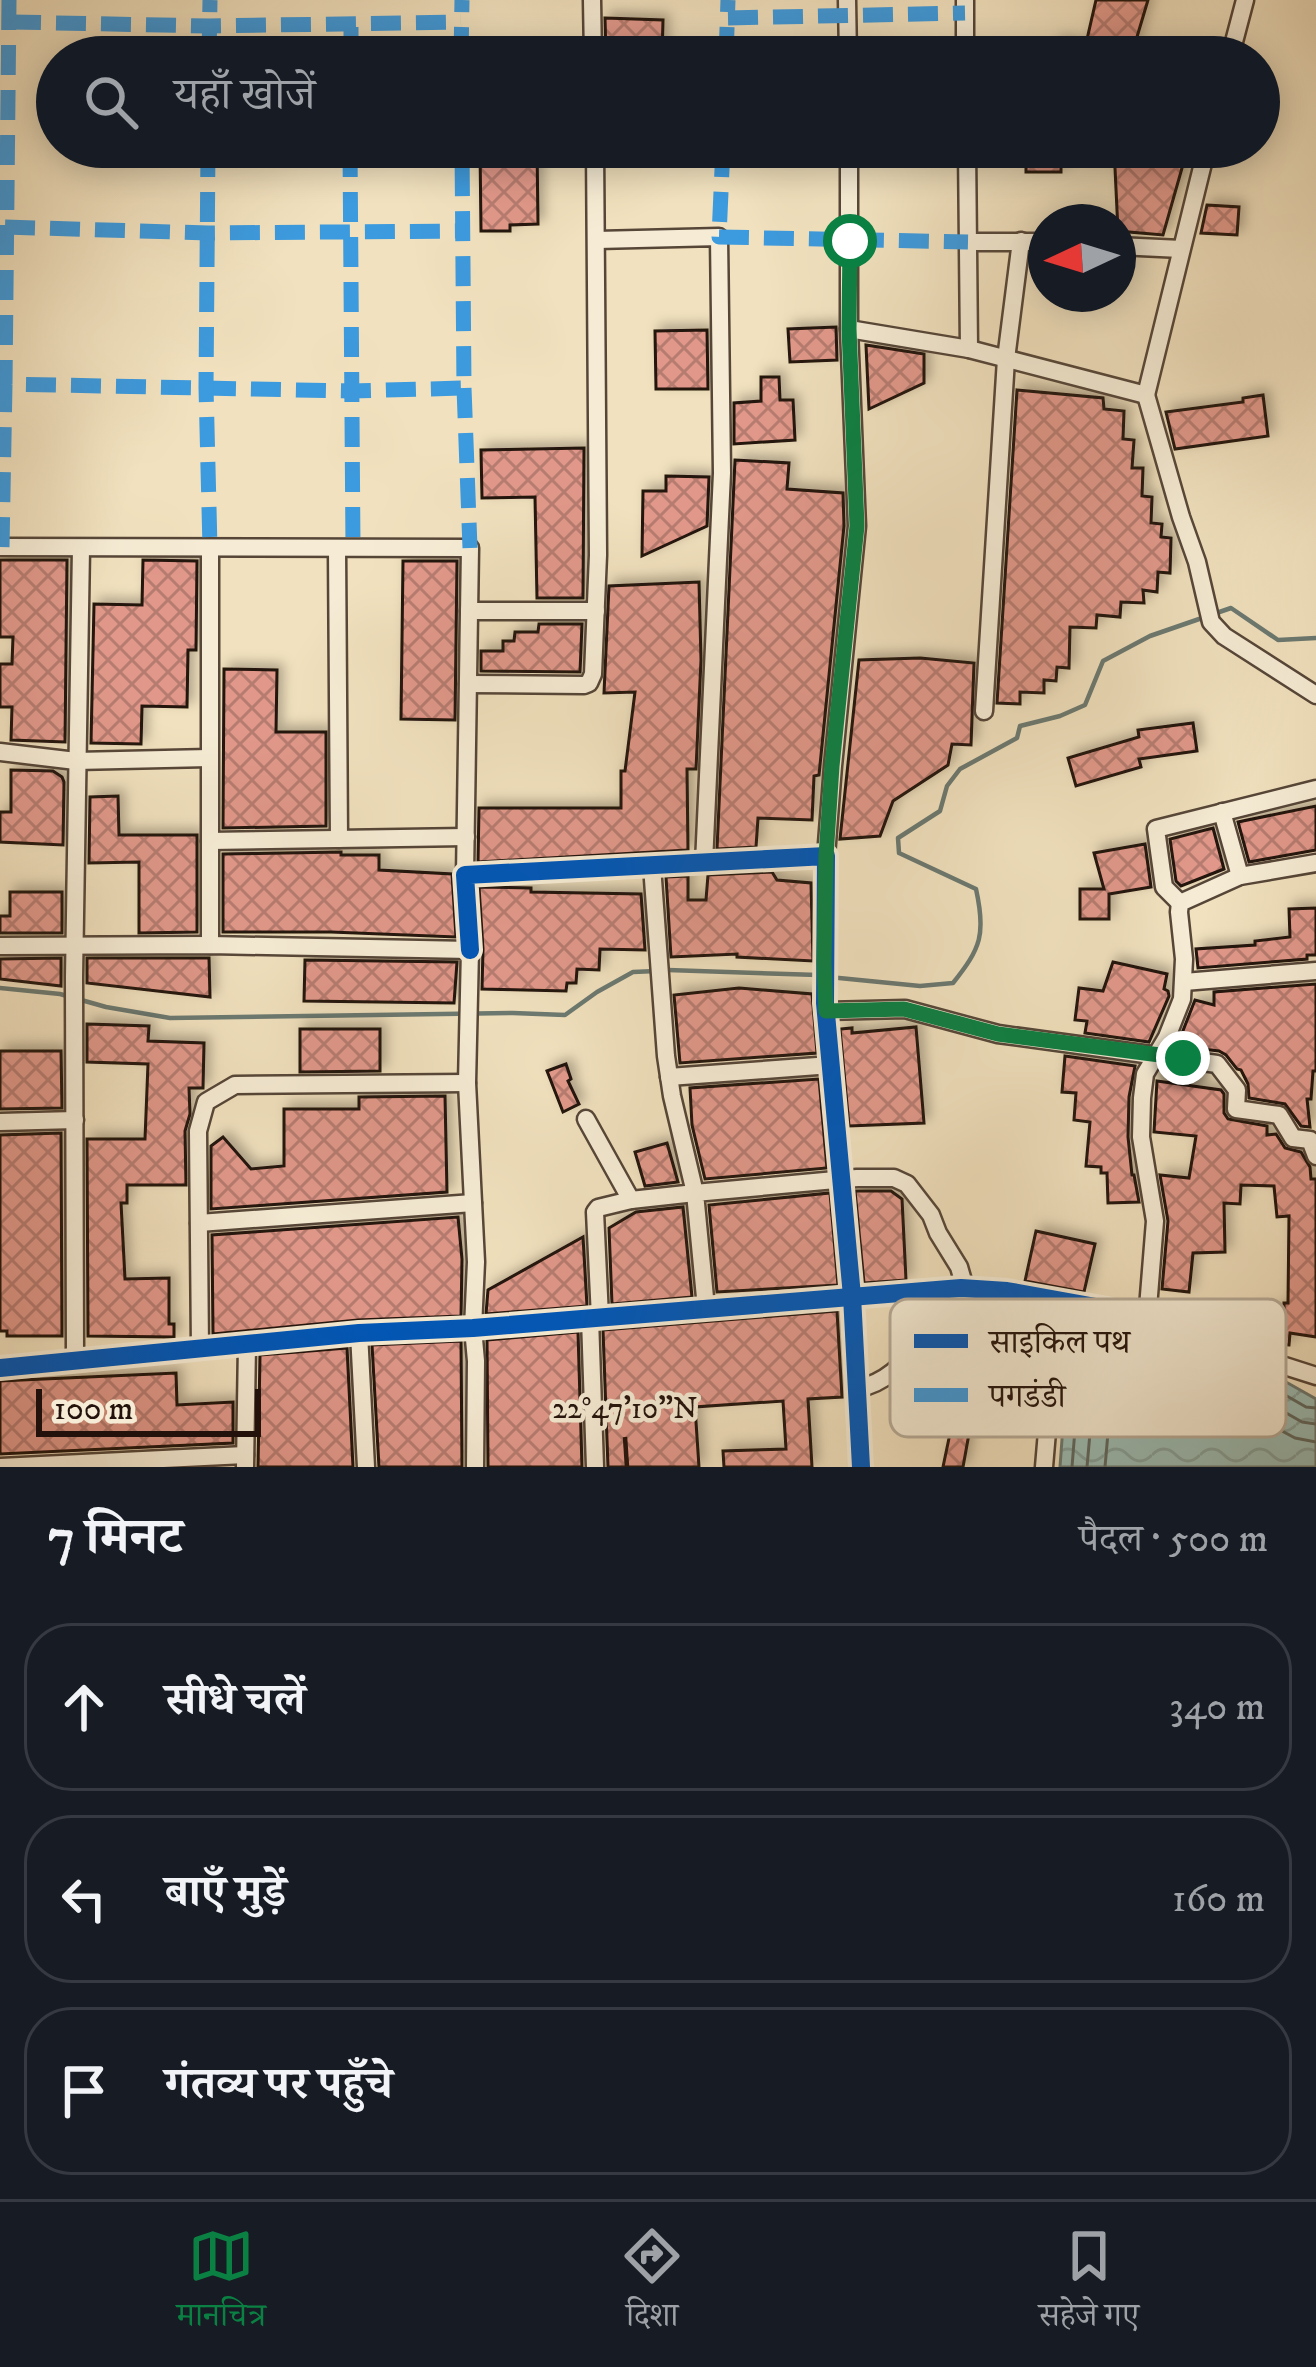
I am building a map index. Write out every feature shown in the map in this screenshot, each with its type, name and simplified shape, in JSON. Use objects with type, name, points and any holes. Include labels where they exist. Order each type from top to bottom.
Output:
[{"type":"street","points":[[592,0],[593,36]]},
{"type":"street","points":[[847,0],[848,36]]},
{"type":"street","points":[[965,0],[965,36]]},
{"type":"street","points":[[1236,36],[1245,0]]},
{"type":"street","points":[[468,684],[589,683],[593,674],[595,168]]},
{"type":"street","points":[[849,168],[857,526],[832,766],[824,962],[861,1467]]},
{"type":"street","points":[[967,168],[969,349]]},
{"type":"street","points":[[1202,168],[1146,395],[1211,622],[1224,636],[1316,695]]},
{"type":"street","points":[[597,240],[719,237],[722,472],[704,862]]},
{"type":"street","points":[[984,711],[1006,359],[1021,241]]},
{"type":"street","points":[[968,242],[1028,241]]},
{"type":"street","points":[[1136,247],[1181,249]]},
{"type":"street","points":[[849,329],[969,349],[1146,395]]},
{"type":"street","points":[[0,547],[470,548],[465,875],[470,950],[467,1083],[476,1262],[475,1467]]},
{"type":"street","points":[[75,1360],[74,977],[81,548]]},
{"type":"street","points":[[210,548],[210,945]]},
{"type":"street","points":[[337,549],[339,838]]},
{"type":"street","points":[[469,611],[596,611]]},
{"type":"street","points":[[0,752],[76,760],[209,758]]},
{"type":"street","points":[[1149,1299],[1155,1221],[1141,1137],[1145,1074],[1167,1037],[1184,982],[1180,903],[1164,886],[1154,830],[1316,789]]},
{"type":"street","points":[[1222,812],[1240,876]]},
{"type":"street","points":[[210,841],[466,837]]},
{"type":"street","points":[[465,875],[826,856]]},
{"type":"street","points":[[1180,903],[1240,876],[1316,863]]},
{"type":"street","points":[[652,866],[670,1077],[695,1193],[706,1308]]},
{"type":"street","points":[[0,946],[470,950]]},
{"type":"street","points":[[1184,982],[1316,971]]},
{"type":"street","points":[[826,1007],[904,1009],[998,1034],[1216,1064],[1237,1090],[1236,1109],[1280,1115],[1293,1138],[1310,1140],[1316,1156]]},
{"type":"street","points":[[670,1077],[831,1065]]},
{"type":"street","points":[[200,1348],[198,1131],[206,1102],[235,1085],[467,1083]]},
{"type":"street","points":[[586,1118],[631,1200]]},
{"type":"street","points":[[0,1122],[75,1120]]},
{"type":"street","points":[[595,1467],[598,1208],[695,1193],[894,1178],[908,1184],[931,1215],[959,1267],[967,1299]]},
{"type":"street","points":[[199,1223],[473,1203]]},
{"type":"street","points":[[0,1367],[359,1333],[968,1288],[1049,1299]]},
{"type":"street","points":[[359,1333],[367,1467]]},
{"type":"street","points":[[0,1467],[245,1461],[247,1344]]},
{"type":"street","points":[[1286,1366],[1316,1376]]},
{"type":"street","points":[[857,1389],[890,1376]]},
{"type":"street","points":[[1044,1467],[1047,1437]]},
{"type":"water","points":[[1286,1382],[1316,1399],[1316,1467],[1060,1467],[1062,1437],[1286,1437]]},
{"type":"building","points":[[1096,0],[1148,0],[1137,36],[1088,36]]},
{"type":"building","points":[[605,18],[663,20],[663,36],[605,36]]},
{"type":"building","points":[[480,168],[537,168],[538,224],[481,231]]},
{"type":"building","points":[[1026,168],[1061,168],[1061,172],[1026,172]]},
{"type":"building","points":[[1115,168],[1182,168],[1163,235],[1136,233],[1136,204],[1117,204]]},
{"type":"building","points":[[1207,205],[1239,207],[1237,235],[1201,233]]},
{"type":"building","points":[[836,327],[837,360],[790,362],[788,329]]},
{"type":"building","points":[[707,330],[708,389],[656,389],[655,331]]},
{"type":"building","points":[[866,345],[924,354],[924,383],[869,409]]},
{"type":"building","points":[[761,377],[779,377],[780,400],[793,400],[795,440],[734,444],[734,403],[761,401]]},
{"type":"building","points":[[1017,390],[1103,398],[1104,409],[1124,411],[1123,439],[1134,440],[1132,468],[1143,468],[1142,496],[1152,497],[1151,523],[1162,524],[1161,537],[1171,538],[1170,573],[1158,572],[1157,592],[1143,590],[1144,603],[1121,602],[1120,617],[1097,615],[1096,628],[1070,627],[1069,668],[1057,667],[1056,681],[1044,680],[1044,693],[1020,692],[1020,704],[997,703]]},
{"type":"building","points":[[1263,395],[1268,436],[1175,449],[1166,412]]},
{"type":"building","points":[[584,448],[583,598],[537,598],[535,497],[482,498],[481,450]]},
{"type":"building","points":[[735,460],[789,463],[787,489],[843,493],[844,526],[812,820],[758,818],[756,847],[717,849]]},
{"type":"building","points":[[666,476],[709,477],[707,526],[642,556],[643,491],[666,491]]},
{"type":"building","points":[[0,560],[67,560],[65,742],[11,740],[12,707],[0,707],[0,664],[12,664],[13,637],[0,637]]},
{"type":"building","points":[[143,560],[197,561],[196,650],[188,650],[187,707],[142,706],[141,744],[91,743],[94,604],[142,605]]},
{"type":"building","points":[[403,561],[457,561],[455,720],[401,719]]},
{"type":"building","points":[[699,582],[701,660],[696,769],[687,769],[688,850],[478,862],[479,808],[621,808],[621,771],[625,771],[635,692],[604,693],[609,586]]},
{"type":"building","points":[[539,624],[582,624],[580,672],[481,671],[481,651],[503,651],[503,641],[514,641],[515,632],[538,632]]},
{"type":"building","points":[[859,660],[974,663],[971,745],[952,744],[948,765],[893,801],[880,836],[840,839]]},
{"type":"building","points":[[224,669],[277,670],[276,732],[326,732],[326,826],[223,828]]},
{"type":"building","points":[[1193,723],[1197,751],[1139,759],[1141,767],[1076,786],[1068,758],[1139,737],[1138,730]]},
{"type":"building","points":[[11,770],[53,771],[62,777],[63,845],[0,842],[0,812],[11,812]]},
{"type":"building","points":[[118,796],[119,835],[197,835],[197,932],[139,933],[139,862],[89,863],[90,797]]},
{"type":"building","points":[[1316,806],[1316,850],[1249,862],[1238,822]]},
{"type":"building","points":[[1213,828],[1224,869],[1181,886],[1176,881],[1170,839]]},
{"type":"building","points":[[1145,844],[1151,887],[1109,894],[1109,919],[1080,919],[1080,889],[1104,889],[1094,853]]},
{"type":"building","points":[[223,854],[379,855],[379,870],[452,874],[456,937],[223,932]]},
{"type":"building","points":[[772,872],[777,880],[811,883],[813,961],[737,954],[671,957],[666,877],[688,876],[688,900],[706,900],[708,875]]},
{"type":"building","points":[[479,887],[641,894],[645,950],[600,949],[599,970],[577,969],[576,983],[567,983],[566,991],[482,989]]},
{"type":"building","points":[[10,892],[62,892],[62,933],[0,933],[0,916],[10,916]]},
{"type":"building","points":[[1316,908],[1316,955],[1198,968],[1196,949],[1290,937],[1289,909]]},
{"type":"building","points":[[61,958],[61,986],[0,979],[0,959]]},
{"type":"building","points":[[87,958],[209,958],[210,997],[87,983]]},
{"type":"building","points":[[305,960],[457,962],[454,1003],[304,1001]]},
{"type":"building","points":[[1113,962],[1167,974],[1164,989],[1169,996],[1149,1042],[1085,1033],[1087,1021],[1075,1020],[1079,988],[1103,991]]},
{"type":"building","points":[[1316,984],[1316,1071],[1311,1099],[1307,1099],[1310,1127],[1301,1126],[1285,1104],[1249,1098],[1241,1070],[1226,1055],[1177,1046],[1195,1000],[1214,1005],[1214,992]]},
{"type":"building","points":[[739,988],[812,994],[817,1053],[680,1063],[674,995]]},
{"type":"building","points":[[87,1024],[149,1026],[148,1041],[204,1043],[203,1088],[189,1088],[186,1185],[127,1185],[127,1203],[121,1203],[125,1279],[169,1278],[169,1324],[174,1324],[174,1337],[88,1336],[87,1139],[145,1139],[148,1064],[87,1062]]},
{"type":"building","points":[[916,1027],[924,1123],[849,1126],[840,1029],[852,1028],[852,1033]]},
{"type":"building","points":[[300,1029],[380,1029],[380,1071],[300,1072]]},
{"type":"building","points":[[0,1051],[61,1051],[62,1108],[0,1109]]},
{"type":"building","points":[[1065,1056],[1135,1066],[1128,1137],[1139,1202],[1108,1203],[1107,1173],[1101,1173],[1101,1167],[1086,1166],[1090,1122],[1074,1120],[1076,1093],[1062,1092]]},
{"type":"building","points":[[566,1064],[579,1104],[563,1112],[547,1071]]},
{"type":"building","points":[[819,1079],[827,1168],[705,1179],[692,1125],[690,1088]]},
{"type":"building","points":[[1157,1081],[1221,1090],[1228,1119],[1267,1126],[1267,1135],[1276,1134],[1285,1148],[1301,1152],[1311,1179],[1316,1179],[1316,1337],[1290,1333],[1286,1345],[1289,1216],[1277,1217],[1274,1186],[1241,1185],[1240,1204],[1224,1203],[1225,1252],[1193,1253],[1189,1292],[1162,1289],[1168,1221],[1160,1175],[1189,1178],[1196,1136],[1154,1132]]},
{"type":"building","points":[[445,1096],[447,1192],[211,1209],[211,1146],[223,1137],[251,1169],[284,1166],[284,1109],[359,1109],[359,1097]]},
{"type":"building","points":[[61,1133],[62,1336],[7,1336],[7,1331],[0,1331],[0,1135]]},
{"type":"building","points":[[667,1143],[678,1182],[645,1186],[635,1152]]},
{"type":"building","points":[[855,1191],[891,1191],[902,1199],[906,1280],[864,1283]]},
{"type":"building","points":[[830,1193],[838,1285],[717,1292],[709,1205]]},
{"type":"building","points":[[683,1207],[692,1297],[612,1304],[609,1228],[636,1212]]},
{"type":"building","points":[[458,1217],[461,1316],[213,1334],[212,1235]]},
{"type":"building","points":[[1036,1231],[1095,1244],[1084,1292],[1025,1281]]},
{"type":"building","points":[[583,1237],[587,1306],[486,1314],[488,1290]]},
{"type":"building","points":[[837,1311],[842,1397],[808,1399],[812,1467],[724,1467],[723,1451],[786,1449],[783,1401],[695,1407],[699,1467],[608,1467],[603,1330]]},
{"type":"building","points":[[578,1332],[582,1467],[488,1467],[487,1340]]},
{"type":"building","points":[[461,1341],[462,1467],[379,1467],[372,1345]]},
{"type":"building","points":[[347,1348],[353,1467],[258,1467],[260,1355]]},
{"type":"building","points":[[176,1373],[177,1405],[233,1402],[233,1443],[0,1454],[0,1381]]},
{"type":"building","points":[[949,1437],[968,1437],[963,1467],[943,1467]]},
{"type":"waterway","points":[[829,977],[920,986],[953,983],[979,940],[976,889],[899,853],[898,838],[940,811],[947,786],[960,769],[1017,738],[1020,726],[1085,705],[1103,661],[1150,636],[1231,608],[1278,640],[1316,638]]},
{"type":"waterway","points":[[668,970],[818,975]]},
{"type":"waterway","points":[[0,988],[60,994],[170,1018],[565,1015],[633,972],[656,971]]},
{"type":"marked path","points":[[9,0],[5,384],[351,391],[464,388],[462,168]]},
{"type":"marked path","points":[[209,36],[210,0]]},
{"type":"marked path","points":[[461,36],[462,0]]},
{"type":"marked path","points":[[727,36],[728,0]]},
{"type":"marked path","points":[[728,18],[965,13]]},
{"type":"marked path","points":[[11,22],[209,26],[461,22]]},
{"type":"marked path","points":[[351,25],[351,36]]},
{"type":"marked path","points":[[208,168],[210,548]]},
{"type":"marked path","points":[[350,168],[353,549]]},
{"type":"marked path","points":[[722,168],[719,237],[968,242]]},
{"type":"marked path","points":[[5,227],[208,233],[462,231]]},
{"type":"marked path","points":[[2,547],[5,384]]},
{"type":"marked path","points":[[464,388],[470,548]]},
{"type":"cycle path","points":[[470,950],[465,875],[826,856],[825,1003],[852,1296],[861,1467]]},
{"type":"cycle path","points":[[0,1368],[359,1333],[961,1288],[1051,1299]]},
{"type":"route","points":[[850,241],[857,526],[826,856],[826,1011],[904,1009],[998,1034],[1183,1058]]}]
